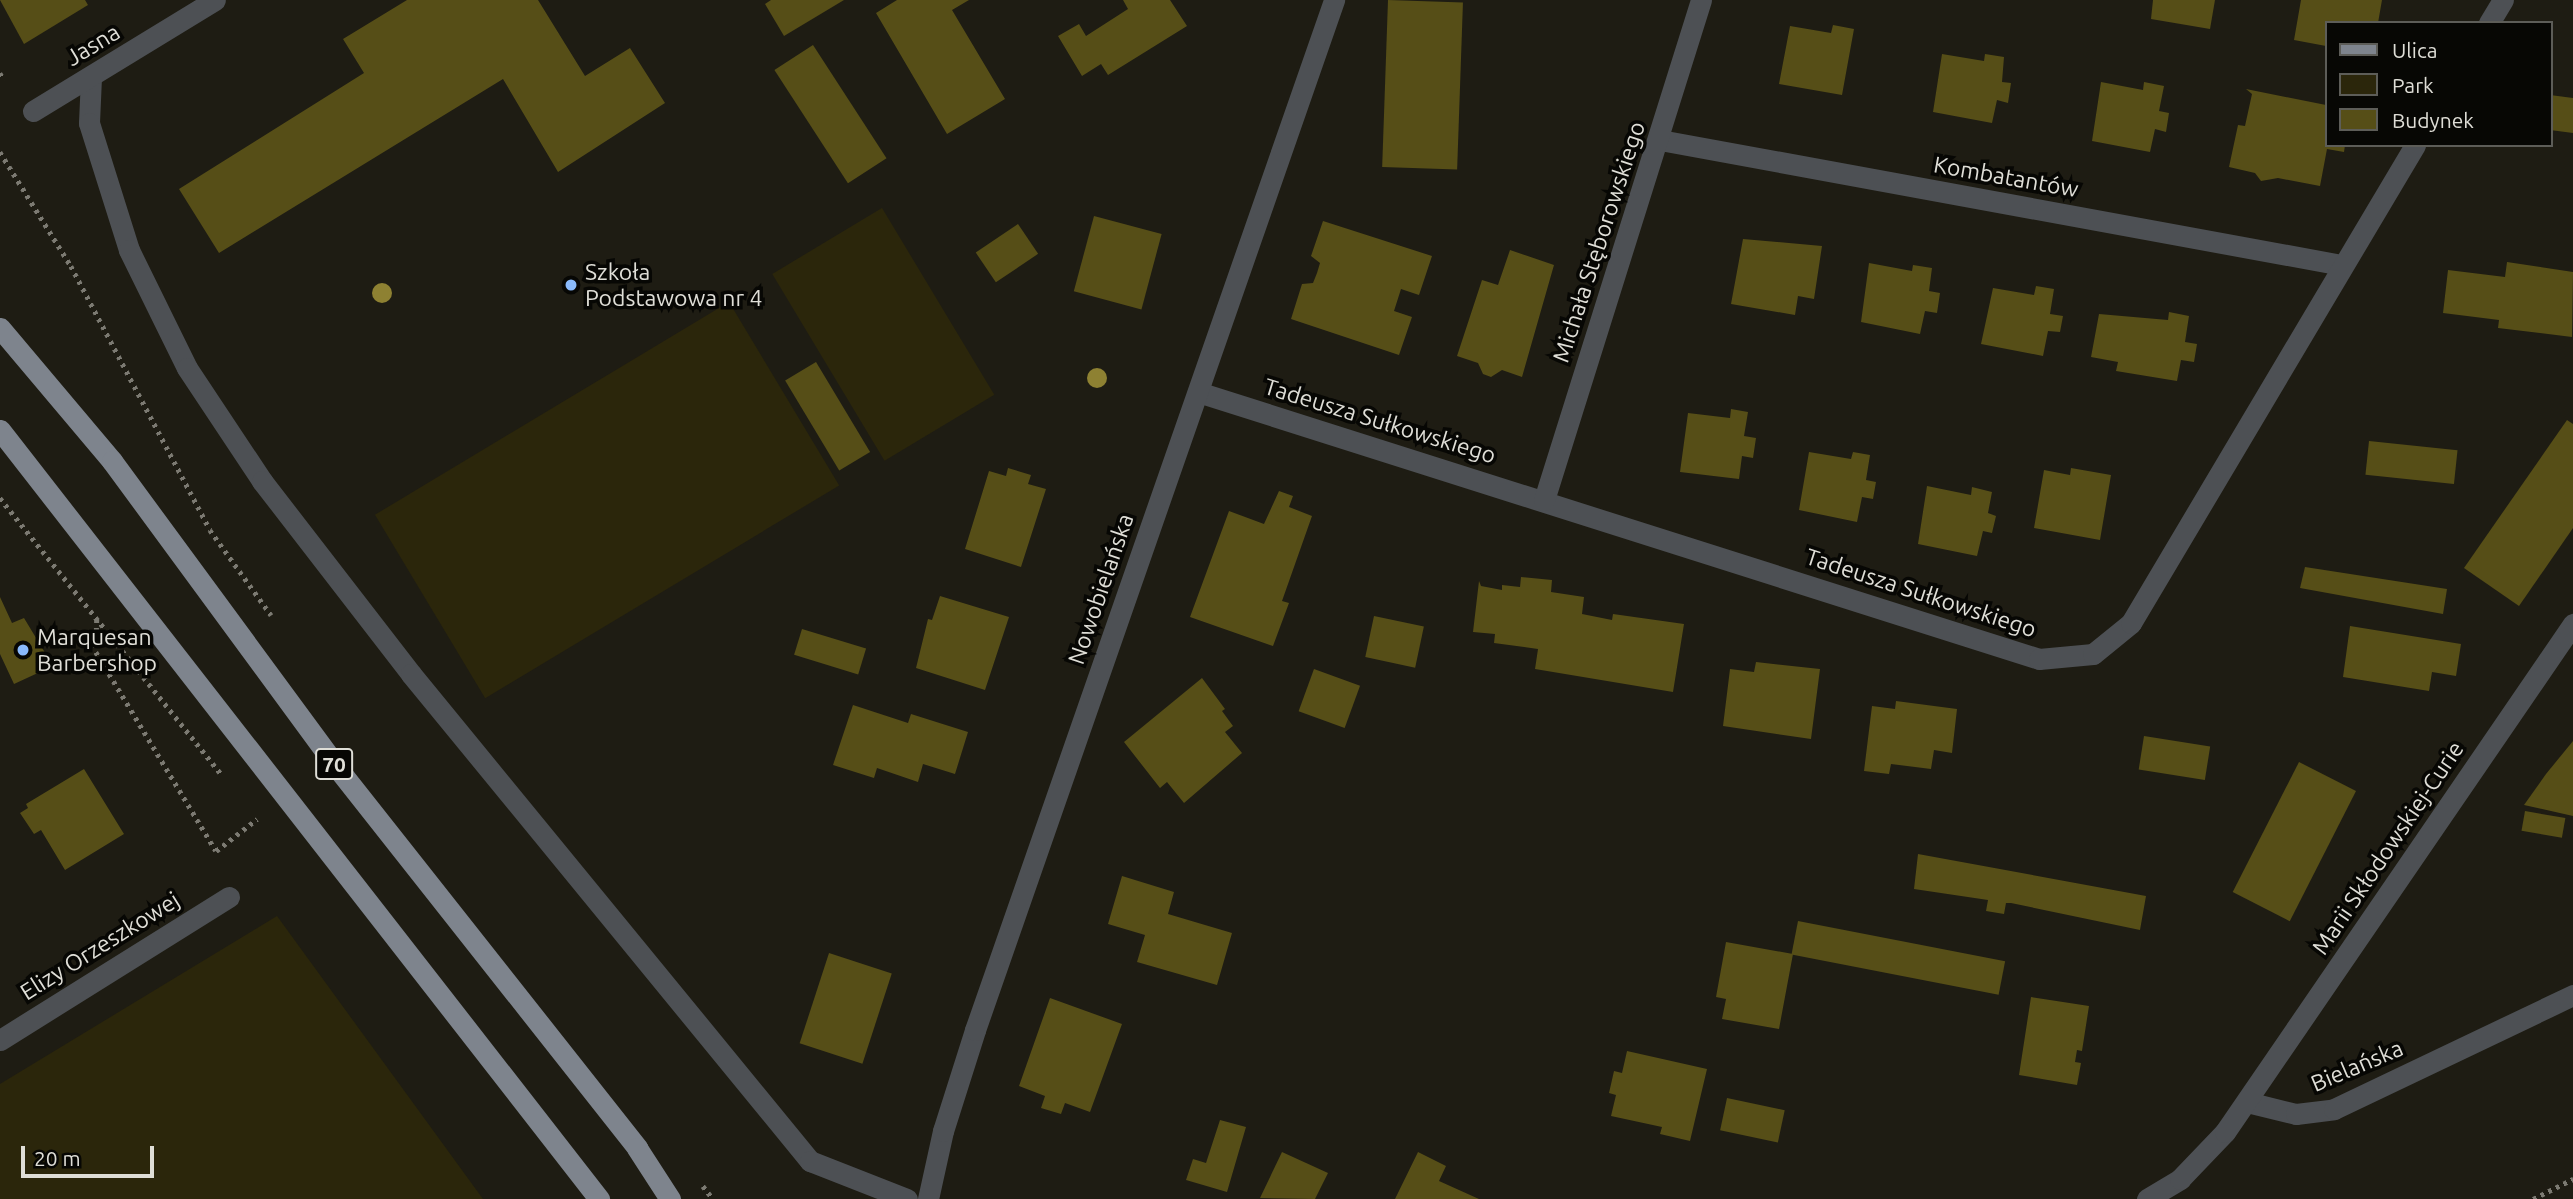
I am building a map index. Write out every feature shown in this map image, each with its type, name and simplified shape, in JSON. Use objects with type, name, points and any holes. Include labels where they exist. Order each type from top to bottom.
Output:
[{"type":"main road","name":"70","points":[[0,328],[112,461],[335,765],[637,1148],[670,1199]]},
{"type":"main road","name":"70","points":[[0,430],[599,1199]]},
{"type":"street","name":"Jasna","points":[[33,111],[215,0]]},
{"type":"street","name":"Nowobielańska","points":[[928,1199],[943,1132],[975,1030],[1334,0]]},
{"type":"street","name":"Michała Stęborowskiego","points":[[1544,500],[1660,140],[1701,0]]},
{"type":"street","points":[[2490,21],[2503,0]]},
{"type":"street","points":[[91,76],[89,123],[129,250],[187,368],[262,481],[411,674],[810,1161],[907,1199]]},
{"type":"street","name":"Kombatantów","points":[[1660,140],[2342,265]]},
{"type":"street","name":"Tadeusza Sułkowskiego","points":[[1198,391],[2039,659],[2094,654],[2131,623],[2414,147]]},
{"type":"street","name":"Marii Skłodowskiej-Curie","points":[[2247,1102],[2573,624]]},
{"type":"street","name":"Elizy Orzeszkowej","points":[[0,1040],[229,897]]},
{"type":"street","name":"Bielańska","points":[[2247,1102],[2296,1114],[2334,1109],[2573,995]]},
{"type":"street","points":[[2147,1199],[2180,1179],[2201,1159],[2247,1102]]},
{"type":"path","points":[[0,73],[4,79]]},
{"type":"path","points":[[0,152],[71,266],[210,530],[274,618]]},
{"type":"path","points":[[97,619],[96,652],[103,666],[216,851],[257,819]]},
{"type":"path","points":[[697,1178],[713,1199]]},
{"type":"path","points":[[2533,1199],[2573,1179]]},
{"type":"green space","points":[[882,208],[994,395],[885,461],[772,274]]},
{"type":"green space","points":[[729,302],[839,485],[485,698],[375,515]]},
{"type":"green space","points":[[277,916],[483,1199],[0,1199],[0,1084]]},
{"type":"building","points":[[0,0],[85,0],[88,5],[24,44]]},
{"type":"building","points":[[407,0],[538,0],[585,76],[630,48],[665,103],[558,172],[503,79],[219,253],[179,189],[364,73],[343,39]]},
{"type":"building","points":[[771,0],[844,0],[784,36],[765,4]]},
{"type":"building","points":[[897,0],[969,0],[952,10],[1005,99],[947,134],[876,13]]},
{"type":"building","points":[[1123,0],[1170,0],[1187,26],[1108,75],[1101,64],[1082,76],[1058,36],[1079,24],[1086,36],[1128,9]]},
{"type":"building","points":[[1388,0],[1463,3],[1457,170],[1382,167]]},
{"type":"building","points":[[2153,0],[2215,0],[2210,29],[2151,19]]},
{"type":"building","points":[[2301,0],[2382,0],[2378,21],[2324,21],[2324,46],[2294,40]]},
{"type":"building","points":[[1833,25],[1854,29],[1842,95],[1779,84],[1790,26],[1831,33]]},
{"type":"building","points":[[813,45],[887,158],[848,183],[774,70]]},
{"type":"building","points":[[1942,54],[1984,61],[1985,54],[2004,57],[2002,82],[2011,83],[2008,103],[1997,100],[1992,123],[1933,112]]},
{"type":"building","points":[[2101,82],[2143,90],[2144,82],[2164,86],[2159,111],[2169,113],[2166,132],[2155,129],[2150,152],[2092,141]]},
{"type":"building","points":[[2246,89],[2324,105],[2324,147],[2345,147],[2344,152],[2327,149],[2320,186],[2278,178],[2261,181],[2255,173],[2229,167],[2238,125],[2245,126],[2252,94]]},
{"type":"building","points":[[2552,95],[2573,98],[2573,133],[2552,130]]},
{"type":"building","points":[[1094,216],[1162,234],[1141,309],[1074,291]]},
{"type":"building","points":[[1323,221],[1432,256],[1419,295],[1401,289],[1394,311],[1412,317],[1399,355],[1291,319],[1302,284],[1313,283],[1317,273],[1320,263],[1311,256]]},
{"type":"building","points":[[1018,224],[1038,254],[996,282],[976,253]]},
{"type":"building","points":[[1743,239],[1822,246],[1814,299],[1798,296],[1795,315],[1731,304]]},
{"type":"building","points":[[1510,250],[1554,265],[1522,377],[1502,370],[1491,377],[1483,374],[1478,363],[1457,356],[1482,280],[1498,285]]},
{"type":"building","points":[[2507,262],[2573,272],[2572,337],[2498,328],[2499,320],[2443,313],[2448,270],[2505,277]]},
{"type":"building","points":[[1869,263],[1912,271],[1913,265],[1932,268],[1929,291],[1940,293],[1937,313],[1925,311],[1920,334],[1861,322]]},
{"type":"building","points":[[2036,286],[2054,289],[2050,314],[2063,316],[2060,332],[2048,331],[2043,356],[1981,344],[1993,288],[2034,295]]},
{"type":"building","points":[[2169,312],[2189,316],[2185,342],[2197,344],[2194,362],[2181,360],[2177,381],[2116,371],[2118,362],[2091,357],[2099,314],[2168,320]]},
{"type":"building","points":[[816,362],[870,452],[839,471],[785,381]]},
{"type":"building","points":[[1731,409],[1748,412],[1744,436],[1756,438],[1753,458],[1742,456],[1739,479],[1680,472],[1688,413],[1730,418]]},
{"type":"building","points":[[2567,420],[2573,424],[2573,528],[2519,606],[2464,568]]},
{"type":"building","points":[[2369,441],[2458,450],[2454,484],[2365,475]]},
{"type":"building","points":[[1809,452],[1851,459],[1853,452],[1870,455],[1866,480],[1876,482],[1873,499],[1862,497],[1857,522],[1799,510]]},
{"type":"building","points":[[1008,468],[1031,475],[1028,484],[1046,489],[1021,567],[965,549],[989,471],[1006,476]]},
{"type":"building","points":[[2071,468],[2111,475],[2100,540],[2034,528],[2044,470],[2070,475]]},
{"type":"building","points":[[1927,486],[1971,495],[1972,487],[1992,492],[1988,513],[1996,516],[1992,533],[1983,531],[1977,556],[1918,544]]},
{"type":"building","points":[[1279,491],[1293,496],[1289,507],[1312,516],[1282,601],[1289,603],[1273,646],[1190,617],[1229,511],[1264,524]]},
{"type":"building","points":[[2305,567],[2447,589],[2443,614],[2300,588]]},
{"type":"building","points":[[1521,577],[1552,580],[1551,592],[1584,597],[1582,614],[1612,620],[1613,614],[1684,624],[1673,692],[1535,669],[1538,649],[1494,643],[1495,634],[1473,632],[1479,581],[1481,586],[1502,590],[1502,585],[1520,587]]},
{"type":"building","points":[[940,596],[1009,617],[985,690],[916,668],[928,619],[932,620]]},
{"type":"building","name":"Marquesan Barbershop","points":[[0,597],[12,623],[24,618],[53,666],[14,684],[0,654]]},
{"type":"building","points":[[1374,616],[1424,627],[1415,668],[1365,657]]},
{"type":"building","points":[[2350,626],[2461,644],[2456,676],[2432,672],[2429,691],[2343,677]]},
{"type":"building","points":[[802,629],[866,649],[858,674],[794,655]]},
{"type":"building","points":[[1756,662],[1820,669],[1811,739],[1723,726],[1730,669],[1754,672]]},
{"type":"building","points":[[1314,669],[1360,686],[1345,728],[1299,711]]},
{"type":"building","points":[[1202,678],[1225,709],[1222,711],[1233,726],[1225,732],[1242,753],[1184,803],[1167,782],[1160,788],[1124,742]]},
{"type":"building","points":[[1896,701],[1957,709],[1952,753],[1934,750],[1931,769],[1891,764],[1889,774],[1864,771],[1872,706],[1895,709]]},
{"type":"building","points":[[853,705],[908,723],[911,714],[968,732],[955,774],[923,764],[918,782],[877,768],[874,778],[833,765]]},
{"type":"building","points":[[2144,736],[2210,746],[2205,780],[2139,770]]},
{"type":"building","points":[[2573,741],[2573,816],[2524,805],[2546,774]]},
{"type":"building","points":[[2299,762],[2356,791],[2290,921],[2233,892]]},
{"type":"building","points":[[84,769],[124,834],[65,870],[41,830],[34,834],[20,813],[28,808],[26,804]]},
{"type":"building","points":[[2525,811],[2565,818],[2562,838],[2522,831]]},
{"type":"building","points":[[1918,854],[2146,896],[2140,930],[2011,903],[2006,903],[2004,914],[1986,911],[1988,900],[1914,889]]},
{"type":"building","points":[[1122,876],[1174,892],[1168,914],[1232,933],[1217,985],[1137,962],[1145,935],[1108,924]]},
{"type":"building","points":[[1798,921],[2005,961],[1999,995],[1792,954]]},
{"type":"building","points":[[1726,942],[1793,954],[1779,1029],[1722,1019],[1726,999],[1716,997]]},
{"type":"building","points":[[829,953],[892,973],[862,1064],[800,1043]]},
{"type":"building","points":[[2031,997],[2089,1006],[2082,1051],[2077,1050],[2075,1062],[2081,1063],[2077,1085],[2019,1075]]},
{"type":"building","points":[[1050,998],[1122,1024],[1090,1112],[1065,1103],[1061,1114],[1041,1108],[1045,1096],[1019,1086]]},
{"type":"building","points":[[1627,1051],[1707,1069],[1690,1141],[1660,1134],[1662,1127],[1611,1116],[1616,1095],[1609,1093],[1614,1071],[1622,1073]]},
{"type":"building","points":[[1727,1098],[1785,1110],[1778,1143],[1720,1130]]},
{"type":"building","points":[[1220,1120],[1246,1127],[1227,1192],[1186,1180],[1193,1159],[1206,1163]]},
{"type":"building","points":[[1282,1152],[1328,1173],[1315,1199],[1260,1198]]},
{"type":"building","points":[[1418,1152],[1446,1166],[1439,1181],[1479,1199],[1395,1199]]},
{"type":"place","name":"Szkoła Podstawowa nr 4","points":[[571,285]]},
{"type":"place","name":"Marquesan Barbershop","points":[[23,650]]}]
